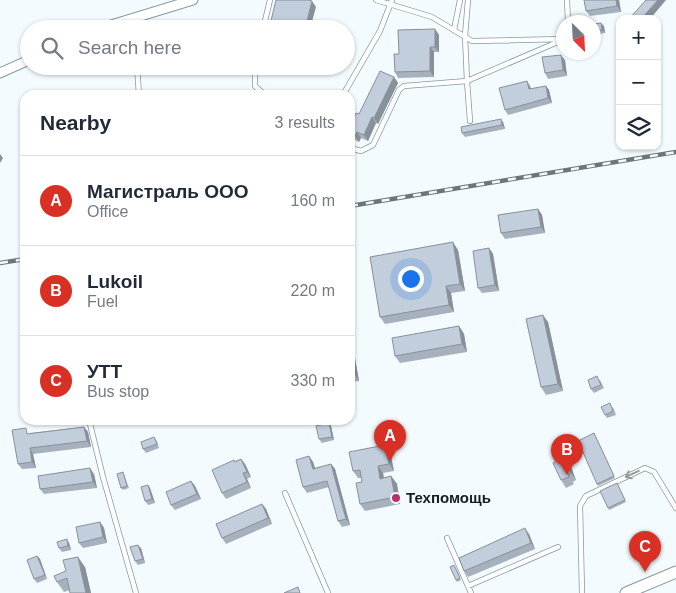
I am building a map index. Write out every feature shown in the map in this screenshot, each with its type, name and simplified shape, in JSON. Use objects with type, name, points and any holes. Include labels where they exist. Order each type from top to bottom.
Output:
[{"type":"street","points":[[123,20],[193,0]]},
{"type":"street","points":[[0,73],[20,64]]},
{"type":"street","points":[[626,593],[676,572]]},
{"type":"lane","points":[[265,20],[270,0]]},
{"type":"lane","points":[[376,0],[391,2],[432,17],[478,42],[556,39]]},
{"type":"lane","points":[[454,30],[460,0]]},
{"type":"lane","points":[[468,0],[465,36],[470,121]]},
{"type":"lane","points":[[567,0],[568,15]]},
{"type":"lane","points":[[355,74],[375,39],[391,2]]},
{"type":"lane","points":[[134,16],[134,20]]},
{"type":"lane","points":[[355,149],[361,151],[373,145],[399,90],[404,86],[467,82],[556,43]]},
{"type":"lane","points":[[138,75],[139,90]]},
{"type":"lane","points":[[255,75],[256,86],[260,90]]},
{"type":"lane","points":[[346,90],[354,75]]},
{"type":"lane","points":[[90,425],[136,593]]},
{"type":"lane","points":[[582,593],[580,506],[586,496],[645,468],[654,472],[676,508]]},
{"type":"lane","points":[[285,493],[328,593]]},
{"type":"lane","points":[[448,538],[471,593]]},
{"type":"lane","points":[[468,586],[558,547]]},
{"type":"building","points":[[276,0],[312,1],[307,20],[271,20]]},
{"type":"building","points":[[584,0],[616,0],[617,6],[586,11]]},
{"type":"building","points":[[646,0],[658,0],[645,15],[633,15]]},
{"type":"building","points":[[435,29],[435,47],[430,47],[430,71],[395,72],[394,54],[399,54],[398,30]]},
{"type":"building","points":[[556,56],[556,60],[562,60],[563,70],[545,73],[542,57]]},
{"type":"building","points":[[380,71],[394,77],[364,135],[357,132],[355,136],[355,116],[356,113],[359,114]]},
{"type":"building","points":[[527,81],[529,89],[546,86],[548,98],[505,110],[499,88]]},
{"type":"building","points":[[501,119],[502,125],[462,133],[461,127]]},
{"type":"building","points":[[538,209],[541,227],[501,233],[498,215]]},
{"type":"building","points":[[453,242],[460,284],[446,286],[449,305],[380,317],[370,257]]},
{"type":"building","points":[[489,248],[495,285],[478,288],[473,251]]},
{"type":"building","points":[[543,315],[558,384],[541,387],[526,319]]},
{"type":"building","points":[[459,326],[462,344],[395,356],[392,338]]},
{"type":"building","points":[[597,376],[601,385],[591,389],[588,380]]},
{"type":"building","points":[[610,403],[613,411],[605,415],[601,407]]},
{"type":"building","points":[[329,425],[332,437],[319,439],[316,426]]},
{"type":"building","points":[[84,427],[87,441],[30,448],[32,462],[18,464],[12,430],[26,428],[27,434]]},
{"type":"building","points":[[594,433],[614,476],[597,484],[578,441]]},
{"type":"building","points":[[154,437],[157,444],[143,449],[141,442]]},
{"type":"building","points":[[385,445],[389,464],[378,466],[380,479],[391,476],[395,497],[360,504],[356,483],[362,482],[360,470],[353,471],[349,452]]},
{"type":"building","points":[[309,456],[313,469],[331,464],[346,519],[338,521],[327,481],[303,487],[296,460]]},
{"type":"building","points":[[241,459],[247,472],[243,473],[247,482],[222,493],[212,470],[234,460],[235,462]]},
{"type":"building","points":[[561,459],[562,461],[566,460],[571,473],[568,474],[569,477],[561,480],[553,463]]},
{"type":"building","points":[[90,468],[93,482],[40,489],[38,476]]},
{"type":"building","points":[[123,472],[127,486],[121,488],[117,474]]},
{"type":"building","points":[[191,481],[197,494],[171,505],[166,492]]},
{"type":"building","points":[[617,483],[625,500],[608,508],[600,491]]},
{"type":"building","points":[[148,485],[152,499],[145,501],[141,487]]},
{"type":"building","points":[[262,504],[268,518],[222,538],[216,524]]},
{"type":"building","points":[[100,522],[103,537],[79,543],[76,527]]},
{"type":"building","points":[[525,528],[531,543],[464,571],[459,558]]},
{"type":"building","points":[[67,539],[68,546],[59,548],[57,542]]},
{"type":"building","points":[[138,545],[143,559],[135,561],[130,547]]},
{"type":"building","points":[[37,556],[45,575],[34,579],[27,560]]},
{"type":"building","points":[[78,557],[86,593],[70,593],[67,578],[57,582],[54,576],[66,571],[63,560]]},
{"type":"building","points":[[454,565],[460,578],[456,580],[450,567]]},
{"type":"building","points":[[298,587],[300,593],[284,593]]},
{"type":"railway","points":[[355,205],[676,152]]},
{"type":"railway","points":[[0,263],[20,260]]},
{"type":"place","name":"Магистраль ООО","points":[[390,461]]},
{"type":"place","name":"Lukoil","points":[[567,475]]},
{"type":"place","name":"Техпомощь","points":[[396,498]]},
{"type":"place","name":"УТТ","points":[[645,572]]}]
